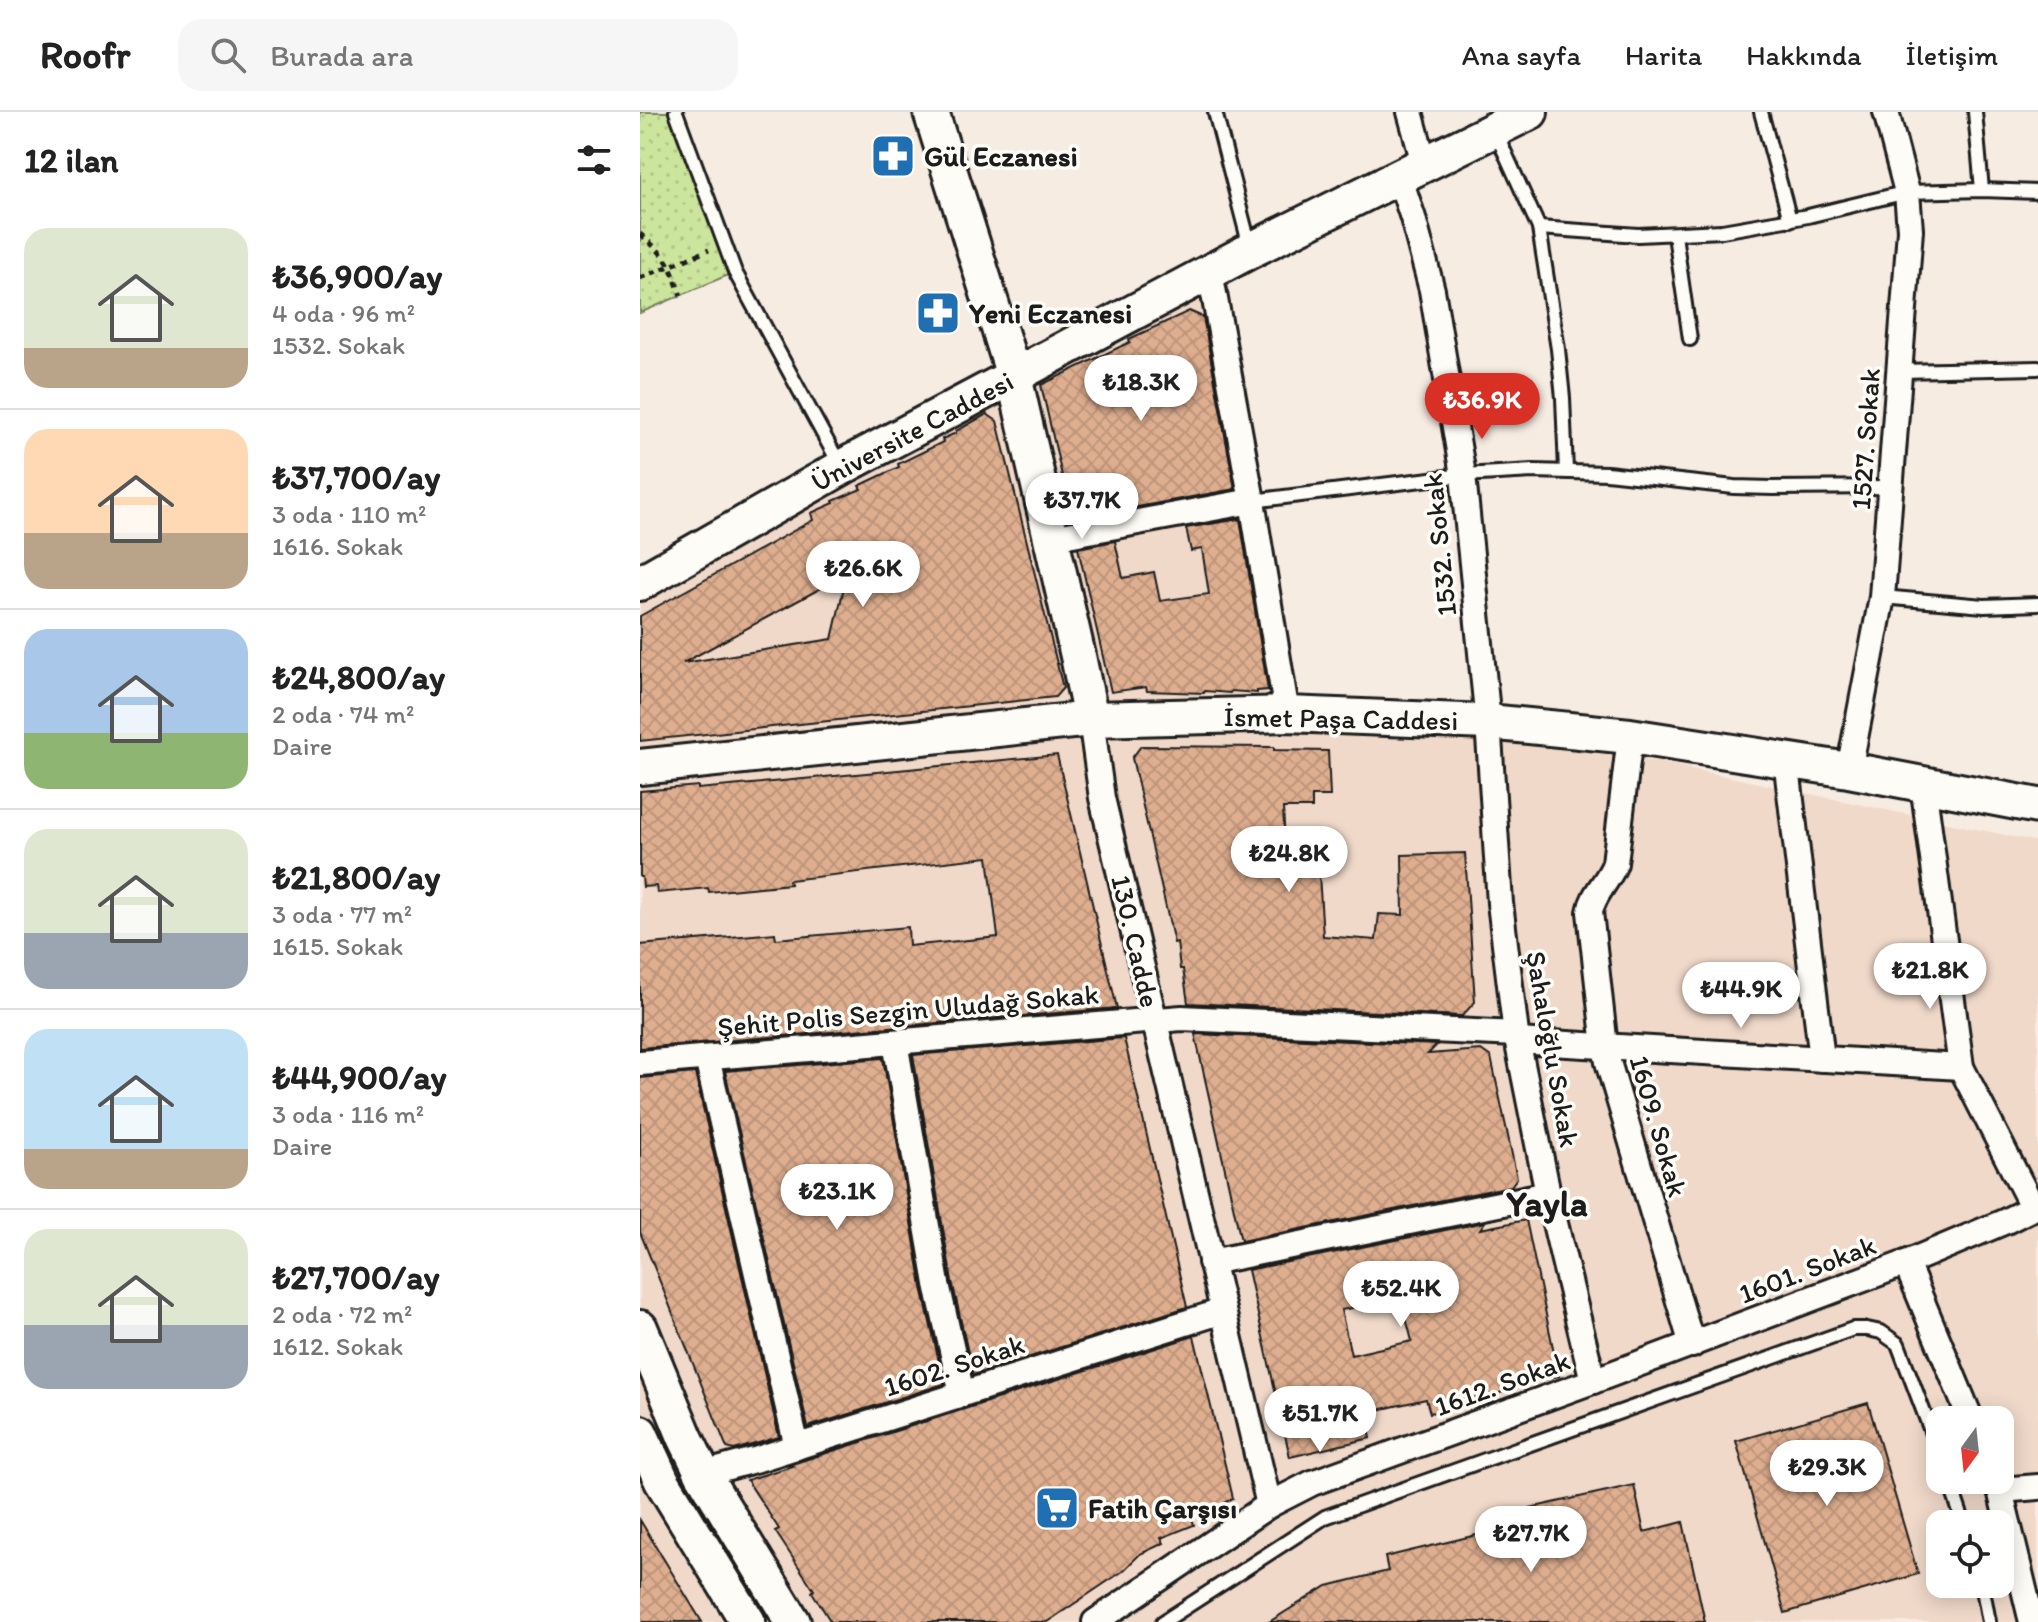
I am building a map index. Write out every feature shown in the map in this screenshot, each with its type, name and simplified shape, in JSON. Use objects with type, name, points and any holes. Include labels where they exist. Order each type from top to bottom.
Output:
[{"type":"main road","name":"130. Cadde","points":[[931,112],[1014,376],[1091,719]]},
{"type":"main road","name":"Üniversite Caddesi","points":[[640,583],[841,468],[1251,250],[1530,112]]},
{"type":"main road","name":"İsmet Paşa Caddesi","points":[[640,767],[1091,719],[1287,714],[1488,722],[1630,736],[1786,759],[2038,806]]},
{"type":"main road","points":[[640,1328],[703,1474],[793,1622]]},
{"type":"main road","points":[[640,1433],[651,1485],[748,1622]]},
{"type":"main road","points":[[651,1485],[703,1474]]},
{"type":"street","name":"1532. Sokak","points":[[1410,112],[1413,218],[1432,290],[1463,475],[1488,722]]},
{"type":"street","name":"1527. Sokak","points":[[1849,770],[1882,597],[1910,230],[1907,192],[1886,112]]},
{"type":"street","points":[[1210,272],[1287,714]]},
{"type":"street","points":[[1051,538],[1252,501]]},
{"type":"street","name":"130. Cadde","points":[[1091,719],[1102,798],[1269,1505]]},
{"type":"street","name":"Şahaloğlu Sokak","points":[[1488,722],[1500,903],[1517,1038],[1548,1194],[1593,1381]]},
{"type":"street","name":"1609. Sokak","points":[[1630,736],[1615,863],[1594,898],[1590,912],[1605,1047],[1612,1078],[1692,1345]]},
{"type":"street","points":[[1786,759],[1822,1059]]},
{"type":"street","points":[[1923,784],[1961,1067],[2035,1206]]},
{"type":"street","name":"Şehit Polis Sezgin Uludağ Sokak","points":[[640,1063],[1155,1019],[1211,1018],[1517,1038],[1605,1047],[1961,1067]]},
{"type":"street","points":[[895,1042],[937,1284],[962,1394]]},
{"type":"street","points":[[707,1058],[797,1447]]},
{"type":"street","points":[[1211,1262],[1548,1194]]},
{"type":"street","name":"1601. Sokak","points":[[1593,1381],[1906,1263],[2035,1206]]},
{"type":"street","points":[[1906,1263],[1965,1406]]},
{"type":"street","name":"1602. Sokak","points":[[703,1474],[1223,1311]]},
{"type":"street","name":"1612. Sokak","points":[[1095,1622],[1269,1505],[1312,1483],[1593,1381]]},
{"type":"street","points":[[2014,1486],[2038,1487]]},
{"type":"street","points":[[2000,1494],[2032,1622]]},
{"type":"lane","points":[[676,112],[735,272],[841,468]]},
{"type":"lane","points":[[1215,112],[1251,250]]},
{"type":"lane","points":[[1761,112],[1790,220]]},
{"type":"lane","points":[[1975,112],[1982,190]]},
{"type":"lane","points":[[1494,129],[1539,228],[1558,349],[1566,471]]},
{"type":"lane","points":[[1539,228],[1675,235],[1790,220],[1907,192],[2038,192]]},
{"type":"lane","points":[[1675,235],[1690,339]]},
{"type":"lane","points":[[1900,371],[2038,368]]},
{"type":"lane","points":[[1252,501],[1492,472],[1566,471],[1734,487],[1891,487]]},
{"type":"lane","points":[[1882,597],[1984,606],[2038,604]]},
{"type":"lane","points":[[1163,1622],[1325,1517],[1853,1329],[1881,1332],[1898,1344],[1926,1418]]},
{"type":"lane","points":[[1985,1598],[1989,1622]]},
{"type":"path","points":[[640,234],[662,253],[671,266],[681,296]]},
{"type":"path","points":[[640,278],[711,249]]},
{"type":"shaded area","points":[[1204,295],[1283,726],[1479,737],[1659,762],[2038,842],[2038,1622],[640,1622],[640,601],[993,400]]},
{"type":"green space","points":[[640,112],[672,112],[735,272],[640,313]]},
{"type":"building","points":[[1189,311],[1203,317],[1235,489],[1072,519],[1041,385]]},
{"type":"building","points":[[987,414],[997,421],[1063,688],[1055,697],[640,741],[640,616],[813,520],[811,513],[861,489],[859,486],[899,467],[898,464],[943,442],[942,439]],"holes":[[[847,574],[832,639],[683,663]]]},
{"type":"building","points":[[1240,519],[1268,690],[1257,693],[1204,693],[1147,691],[1146,687],[1111,692],[1078,548],[1115,541],[1123,578],[1154,572],[1160,601],[1209,594],[1202,549],[1191,551],[1186,528]]},
{"type":"building","points":[[1141,746],[1274,747],[1274,750],[1328,751],[1330,796],[1312,796],[1312,808],[1283,808],[1287,876],[1319,874],[1323,936],[1376,940],[1379,914],[1403,915],[1402,855],[1465,853],[1475,1002],[1462,1016],[1188,1003],[1177,942],[1174,943],[1132,758]]},
{"type":"building","points":[[1057,755],[1117,1008],[640,1048],[640,945],[775,933],[776,939],[908,927],[909,946],[998,937],[988,857],[789,880],[790,884],[709,892],[708,888],[657,893],[656,886],[643,887],[640,877],[640,791],[698,786],[698,789]]},
{"type":"building","points":[[1195,1034],[1437,1045],[1428,1054],[1481,1050],[1491,1057],[1517,1178],[1511,1186],[1241,1241]]},
{"type":"building","points":[[1124,1038],[1187,1307],[973,1375],[952,1281],[913,1055]]},
{"type":"building","points":[[883,1058],[922,1287],[944,1384],[808,1427],[725,1071]]},
{"type":"building","points":[[695,1073],[779,1437],[734,1450],[727,1448],[640,1232],[640,1078]]},
{"type":"building","points":[[1526,1220],[1559,1376],[1430,1413],[1426,1399],[1365,1413],[1371,1438],[1290,1457],[1248,1270],[1485,1222],[1480,1229]],"holes":[[[1401,1299],[1412,1341],[1351,1355],[1341,1310]]]},
{"type":"building","points":[[1194,1336],[1233,1498],[1212,1511],[1192,1518],[1194,1525],[1161,1538],[1164,1543],[1140,1554],[1123,1571],[1047,1622],[831,1622],[775,1531],[779,1529],[747,1480],[792,1466],[789,1465]]},
{"type":"building","points":[[1868,1403],[1918,1574],[1785,1613],[1736,1441]]},
{"type":"building","points":[[1634,1485],[1644,1532],[1683,1522],[1705,1622],[1269,1622],[1327,1586],[1388,1571],[1385,1557],[1489,1532],[1491,1539],[1535,1529],[1530,1508]]},
{"type":"building","points":[[640,1520],[674,1576],[702,1622],[640,1622]]},
{"type":"place","name":"Gül Eczanesi","points":[[893,156]]},
{"type":"place","name":"Yeni Eczanesi","points":[[938,313]]},
{"type":"place","name":"Fatih Çarşısı","points":[[1057,1508]]},
{"type":"district","name":"Yayla","points":[[1547,1203]]}]
